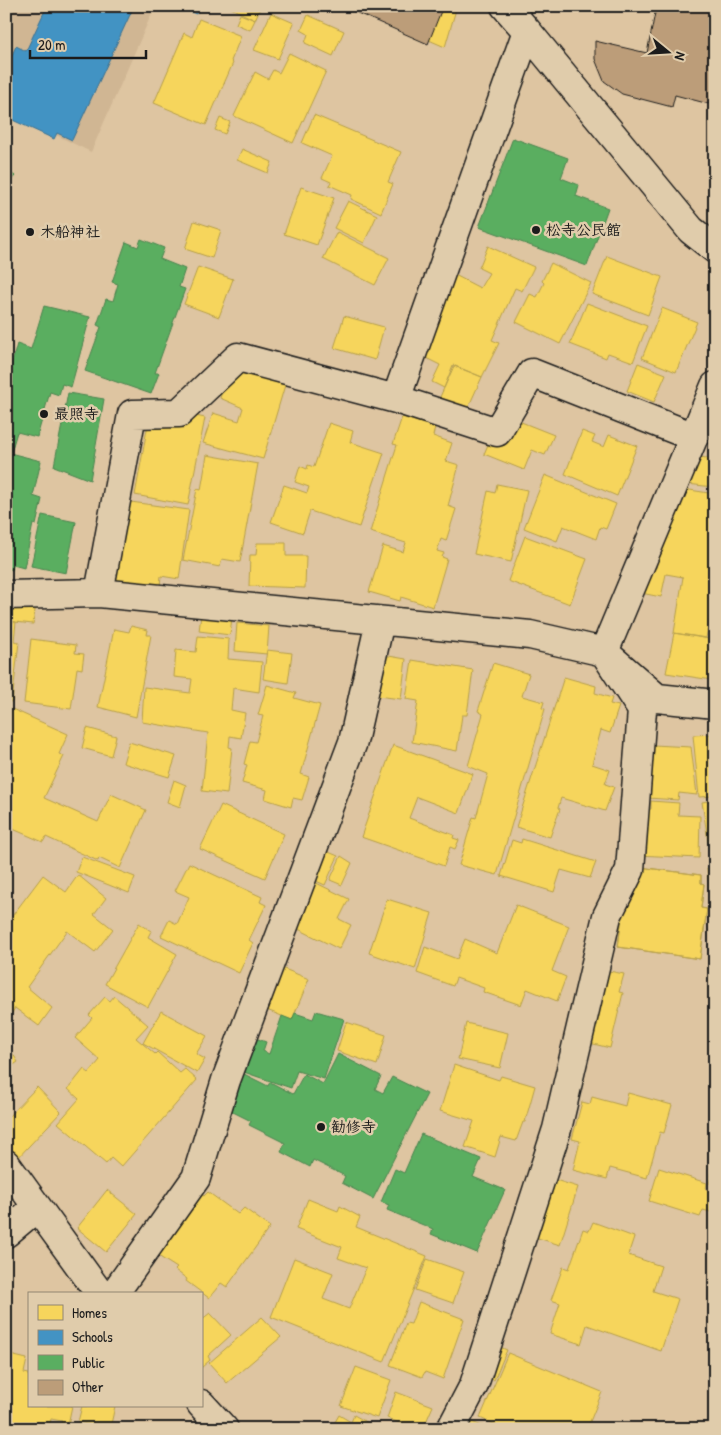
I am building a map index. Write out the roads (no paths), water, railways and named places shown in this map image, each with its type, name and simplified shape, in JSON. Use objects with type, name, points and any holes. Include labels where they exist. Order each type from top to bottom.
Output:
[{"type":"street","points":[[505,6],[691,230],[715,249]]},
{"type":"street","points":[[396,399],[527,31]]},
{"type":"street","points":[[99,593],[132,414],[179,413],[238,357],[396,399],[497,432],[532,373],[694,437]]},
{"type":"street","points":[[604,652],[715,386]]},
{"type":"street","points":[[6,595],[99,593],[530,635],[604,652],[657,698],[715,704]]},
{"type":"street","points":[[115,1292],[196,1178],[226,1080],[353,742],[380,620]]},
{"type":"street","points":[[452,1429],[474,1385],[557,1128],[607,916],[630,870],[642,710],[604,652]]},
{"type":"street","points":[[6,1164],[99,1292]]},
{"type":"street","points":[[6,1233],[37,1207]]},
{"type":"street","points":[[202,1405],[224,1429]]},
{"type":"place","name":"松寺公民館","points":[[536,230]]},
{"type":"place","name":"木船神社","points":[[30,232]]},
{"type":"place","name":"最照寺","points":[[44,414]]},
{"type":"place","name":"勧修寺","points":[[321,1127]]}]
